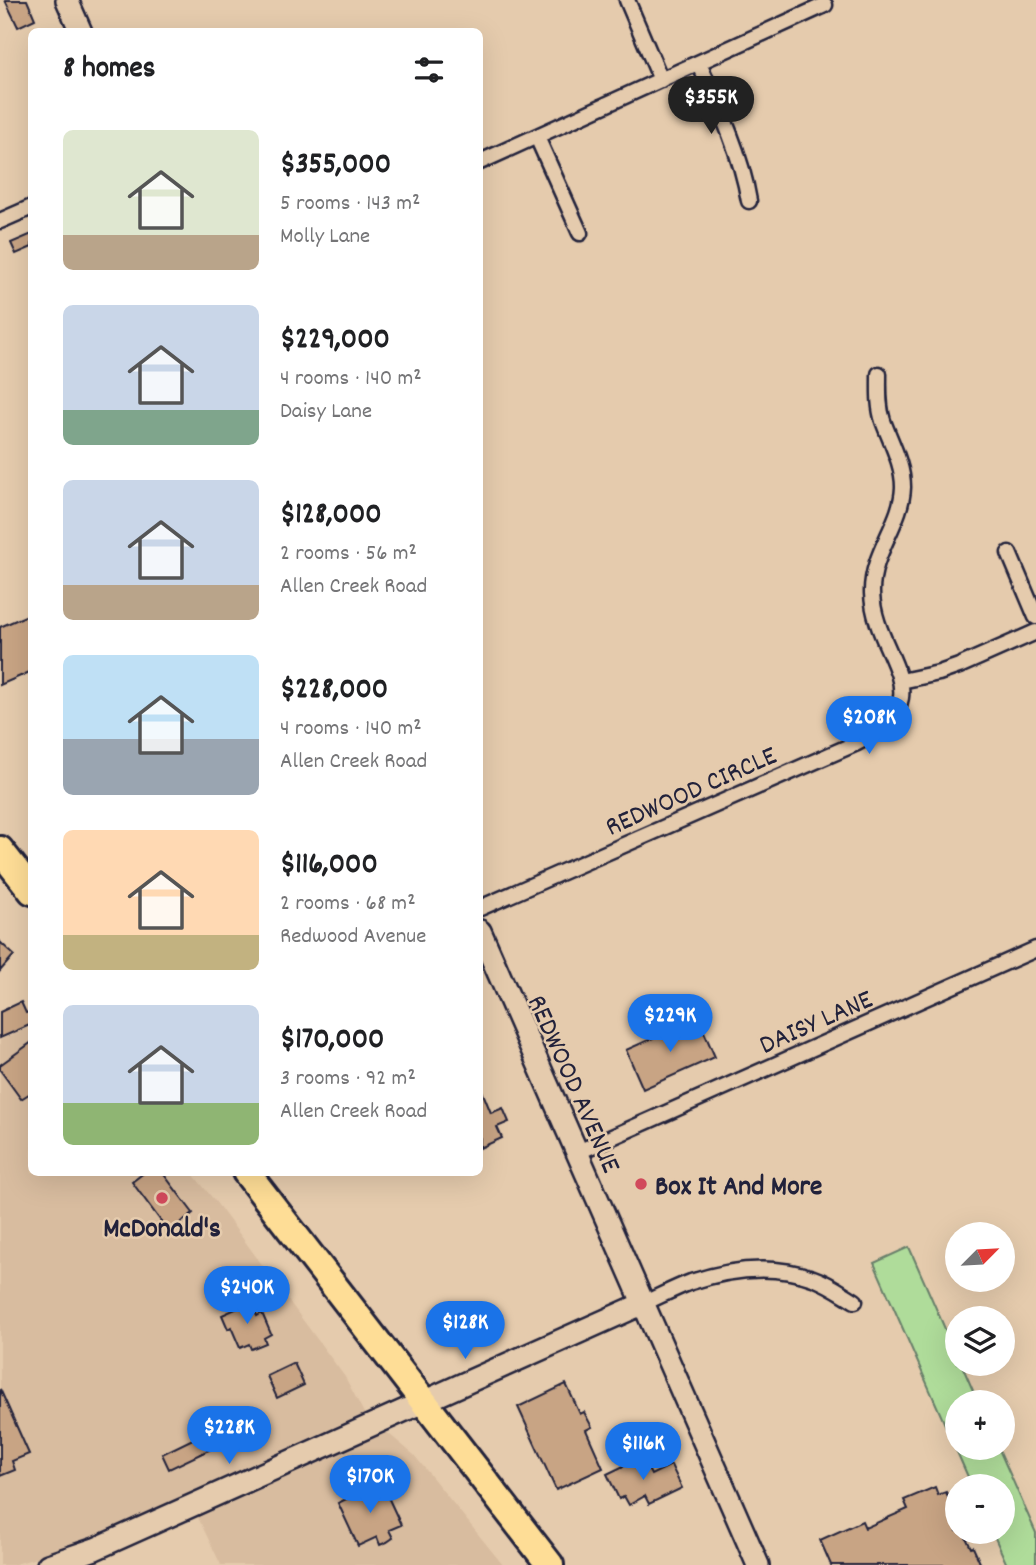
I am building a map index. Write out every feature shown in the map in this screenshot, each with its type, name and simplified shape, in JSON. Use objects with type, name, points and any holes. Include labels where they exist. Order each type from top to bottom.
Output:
[{"type":"highway","points":[[0,850],[28,886]]},
{"type":"highway","points":[[249,1176],[550,1565]]},
{"type":"main road","points":[[66,0],[79,28]]},
{"type":"main road","name":"REDWOOD AVENUE","points":[[483,938],[758,1565]]},
{"type":"main road","points":[[48,1565],[94,1549],[642,1304]]},
{"type":"street","points":[[627,0],[661,80]]},
{"type":"street","points":[[483,161],[825,5]]},
{"type":"street","points":[[699,64],[737,155],[749,201]]},
{"type":"street","points":[[537,137],[580,233]]},
{"type":"street","points":[[0,221],[28,209]]},
{"type":"street","points":[[879,374],[878,396],[883,419],[902,472],[903,489],[901,503],[877,559],[872,578],[872,597],[881,630],[901,681],[959,666],[1036,632]]},
{"type":"street","points":[[1009,553],[1036,617]]},
{"type":"street","name":"REDWOOD CIRCLE","points":[[483,907],[872,735],[888,722],[898,707],[901,681]]},
{"type":"street","name":"DAISY LANE","points":[[576,1153],[1036,949]]},
{"type":"street","points":[[642,1304],[691,1283],[744,1270],[797,1273],[815,1278],[855,1301]]},
{"type":"shaded area","points":[[27,1028],[28,1176],[194,1176],[345,1377],[364,1413],[414,1455],[503,1565],[221,1565],[188,1497],[95,1541],[12,1565],[0,1565],[0,1040]]},
{"type":"green space","points":[[909,1247],[945,1329],[945,1376],[967,1376],[973,1390],[945,1390],[945,1425],[874,1263]]},
{"type":"green space","points":[[961,1460],[1004,1460],[1010,1474],[967,1474]]},
{"type":"green space","points":[[1015,1485],[1036,1533],[1036,1565],[1007,1565],[998,1544],[1015,1544]]},
{"type":"building","points":[[5,0],[27,0],[35,19],[18,27]]},
{"type":"building","points":[[28,236],[28,249],[16,254],[11,243]]},
{"type":"building","points":[[28,615],[28,673],[0,685],[0,627]]},
{"type":"building","points":[[0,942],[14,955],[0,971]]},
{"type":"building","points":[[21,1002],[28,1012],[28,1026],[0,1038],[0,1012]]},
{"type":"building","points":[[698,1018],[715,1057],[643,1089],[626,1050]]},
{"type":"building","points":[[28,1045],[28,1095],[21,1099],[0,1070],[0,1065]]},
{"type":"building","points":[[483,1093],[491,1113],[503,1108],[509,1122],[497,1127],[502,1138],[483,1147]]},
{"type":"building","points":[[140,1176],[165,1176],[193,1213],[169,1232],[132,1182]]},
{"type":"building","points":[[251,1302],[257,1316],[262,1313],[271,1334],[264,1338],[266,1343],[251,1349],[249,1344],[240,1348],[231,1327],[228,1329],[222,1315]]},
{"type":"building","points":[[294,1363],[304,1385],[277,1398],[267,1376]]},
{"type":"building","points":[[566,1384],[580,1414],[584,1412],[592,1427],[586,1430],[603,1468],[556,1490],[518,1407]]},
{"type":"building","points":[[0,1389],[29,1454],[12,1461],[15,1470],[0,1476]]},
{"type":"building","points":[[207,1432],[215,1447],[169,1469],[162,1454]]},
{"type":"building","points":[[642,1457],[651,1475],[671,1465],[682,1488],[649,1504],[645,1496],[629,1505],[624,1496],[619,1499],[607,1474]]},
{"type":"building","points":[[381,1482],[401,1525],[389,1530],[393,1538],[387,1542],[380,1545],[377,1537],[358,1546],[338,1503]]},
{"type":"building","points":[[935,1487],[938,1495],[945,1492],[945,1544],[969,1544],[981,1565],[831,1565],[820,1540],[862,1521],[865,1528],[908,1509],[904,1500]]},
{"type":"place","name":"Box It And More","points":[[641,1184]]},
{"type":"place","name":"McDonald's","points":[[162,1198]]}]
